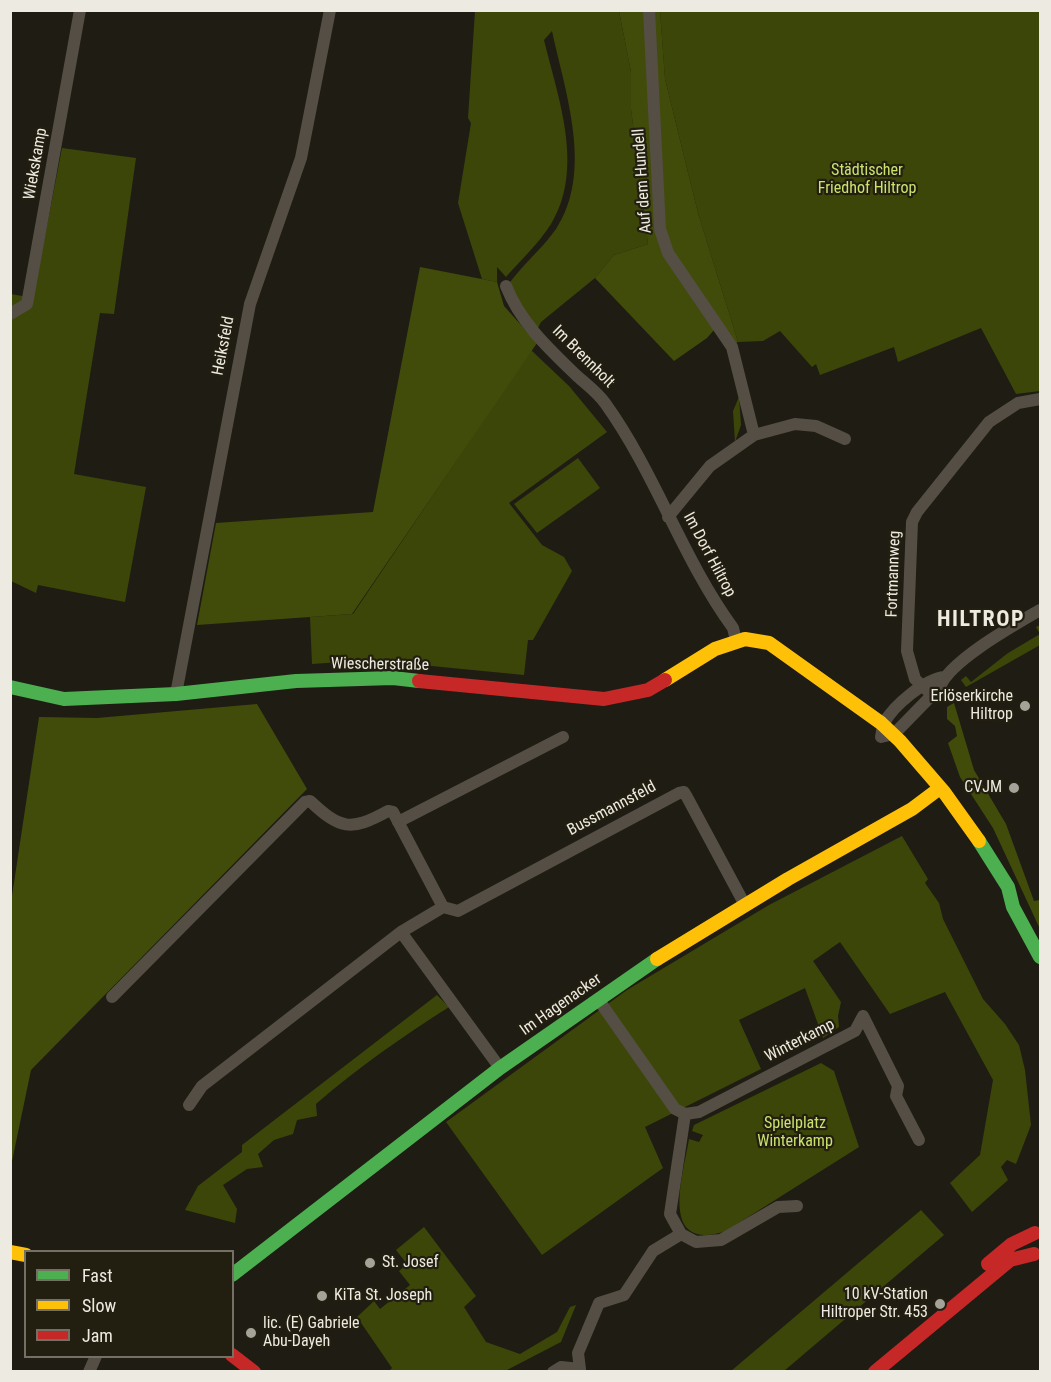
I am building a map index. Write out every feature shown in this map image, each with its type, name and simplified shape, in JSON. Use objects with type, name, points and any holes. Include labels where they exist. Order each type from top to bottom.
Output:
[{"type":"main road","points":[[735,640],[745,639],[768,643],[867,716],[869,726],[886,732],[936,792],[1002,894],[1010,900],[1041,957]]},
{"type":"main road","name":"Wiescherstraße","points":[[10,687],[64,699],[176,694],[242,685],[393,678],[604,699],[648,690],[715,648],[735,640]]},
{"type":"main road","name":"Im Hagenacker","points":[[234,1273],[500,1068],[598,999],[654,961],[745,905],[936,792]]},
{"type":"main road","points":[[875,1371],[1010,1260],[1038,1258],[1033,1240],[1038,1231]]},
{"type":"main road","points":[[943,1314],[963,1290],[1004,1249],[1038,1231]]},
{"type":"main road","points":[[234,1356],[254,1371]]},
{"type":"street","name":"Wiekskamp","points":[[10,314],[27,304],[80,10]]},
{"type":"street","name":"Heiksfeld","points":[[176,694],[250,304],[301,158],[330,10]]},
{"type":"street","name":"Auf dem Hundell","points":[[649,10],[660,229],[668,254],[732,347],[754,435]]},
{"type":"street","name":"Im Brennholt","points":[[506,286],[511,298],[541,341],[604,401],[645,468],[668,517]]},
{"type":"street","name":"Fortmannweg","points":[[927,691],[915,679],[907,651],[909,543],[912,522],[917,512],[989,422],[1018,403],[1041,399]]},
{"type":"street","name":"Im Dorf Hiltrop","points":[[735,640],[733,628],[701,580],[668,517],[710,466],[754,435],[795,424],[816,426],[845,439]]},
{"type":"street","points":[[886,732],[927,691],[934,679],[944,677],[984,645],[1041,610]]},
{"type":"street","points":[[398,822],[563,737]]},
{"type":"street","name":"Bussmannsfeld","points":[[189,1106],[202,1086],[401,932],[443,907],[458,911],[684,792],[745,905]]},
{"type":"street","points":[[112,997],[305,802],[310,801],[332,821],[345,825],[360,824],[388,811],[393,813],[443,907]]},
{"type":"street","points":[[401,932],[500,1068]]},
{"type":"street","points":[[598,999],[675,1109],[685,1114],[670,1214],[681,1234],[696,1242],[721,1240],[778,1207],[797,1206]]},
{"type":"street","name":"Winterkamp","points":[[685,1114],[699,1112],[855,1031],[864,1016],[898,1086],[896,1096],[919,1140]]},
{"type":"street","points":[[553,1371],[561,1367],[580,1369],[578,1353],[599,1303],[624,1295],[653,1251],[681,1234]]},
{"type":"green space","points":[[475,11],[619,11],[631,72],[631,109],[648,244],[614,255],[595,278],[541,322],[537,330],[508,285],[556,229],[567,206],[573,182],[575,157],[569,105],[552,31],[544,40],[566,133],[566,180],[561,202],[546,231],[506,277],[497,267],[497,282],[482,279],[458,203],[471,123],[468,118]]},
{"type":"green space","points":[[619,11],[660,11],[665,79],[698,213],[738,342],[736,343],[721,322],[707,338],[674,361],[595,278],[614,255],[648,244],[631,109],[631,72]]},
{"type":"green space","name":"Städtischer Friedhof Hiltrop","points":[[660,11],[1040,11],[1040,391],[1016,394],[981,328],[898,362],[894,347],[820,375],[816,364],[812,367],[780,331],[763,341],[738,342],[698,213],[665,79]]},
{"type":"green space","points":[[62,148],[136,158],[114,314],[100,313],[74,474],[146,487],[125,602],[38,585],[36,593],[11,581],[11,294],[33,298]]},
{"type":"green space","points":[[420,267],[497,282],[504,306],[537,343],[352,614],[197,625],[216,523],[373,512]]},
{"type":"green space","points":[[531,350],[569,386],[607,432],[509,503],[542,545],[564,557],[572,571],[533,640],[528,640],[524,675],[370,660],[312,664],[310,617],[353,614]]},
{"type":"green space","points":[[739,397],[741,425],[735,442],[733,411]]},
{"type":"green space","points":[[578,458],[600,488],[537,533],[514,504]]},
{"type":"green space","points":[[1040,634],[1040,645],[966,687],[961,680],[966,676],[971,682],[1008,653]]},
{"type":"green space","points":[[954,703],[974,770],[1006,824],[1034,901],[1040,900],[1040,929],[993,828],[960,777],[948,743],[957,736],[955,726],[947,719],[947,707]]},
{"type":"green space","points":[[257,704],[307,789],[31,1070],[11,1166],[10,909],[39,717],[97,718]]},
{"type":"green space","points":[[902,836],[928,879],[925,883],[939,903],[943,919],[983,999],[1005,1024],[1019,1045],[1025,1070],[1031,1125],[1016,1164],[1007,1160],[1001,1167],[1008,1180],[972,1212],[950,1183],[980,1155],[993,1080],[945,992],[890,1014],[840,942],[813,961],[841,1002],[838,1016],[839,1027],[823,1038],[805,988],[739,1020],[761,1069],[645,1127],[663,1168],[542,1255],[446,1122],[627,990],[769,905]]},
{"type":"green space","points":[[437,995],[449,1007],[347,1078],[316,1104],[317,1116],[297,1120],[293,1134],[274,1140],[258,1154],[263,1167],[247,1169],[223,1185],[237,1209],[235,1223],[185,1210],[198,1186],[242,1152],[242,1145]]},
{"type":"green space","name":"Spielplatz Winterkamp","points":[[821,1063],[834,1071],[859,1147],[726,1231],[705,1235],[691,1231],[683,1221],[680,1190],[689,1139],[699,1142],[703,1135],[692,1131],[694,1125]]},
{"type":"green space","points":[[921,1210],[944,1235],[784,1371],[731,1371]]},
{"type":"green space","points":[[424,1227],[476,1296],[464,1307],[486,1342],[520,1354],[557,1332],[570,1307],[576,1305],[561,1342],[505,1371],[389,1371],[392,1368],[357,1317],[374,1301],[380,1309],[410,1285],[399,1271],[407,1264],[396,1250]]},
{"type":"traffic: fast","points":[[10,687],[64,699],[176,694],[296,681],[393,678],[419,681]]},
{"type":"traffic: fast","points":[[979,841],[1008,887],[1013,907],[1040,957]]},
{"type":"traffic: fast","points":[[234,1273],[500,1068],[657,959]]},
{"type":"traffic: slow","points":[[665,680],[715,649],[745,639],[769,643],[881,723],[900,741],[944,792],[979,841]]},
{"type":"traffic: slow","points":[[657,959],[788,879],[912,809],[940,788]]},
{"type":"traffic: slow","points":[[10,1252],[24,1255]]},
{"type":"traffic: jam","points":[[419,681],[604,699],[648,690],[665,680]]},
{"type":"traffic: jam","points":[[988,1264],[1012,1244],[1035,1233]]},
{"type":"traffic: jam","points":[[875,1372],[1010,1260],[1034,1254]]},
{"type":"traffic: jam","points":[[234,1357],[254,1372]]},
{"type":"place","name":"Erlöserkirche Hiltrop","points":[[1025,706]]},
{"type":"place","name":"CVJM","points":[[1014,788]]},
{"type":"place","name":"St. Josef","points":[[370,1263]]},
{"type":"place","name":"KiTa St. Joseph","points":[[322,1296]]},
{"type":"place","name":"10 kV-Station Hiltroper Str. 453","points":[[940,1304]]},
{"type":"place","name":"lic. (E) Gabriele Abu-Dayeh","points":[[251,1333]]},
{"type":"district","name":"HILTROP","points":[[981,620]]}]
